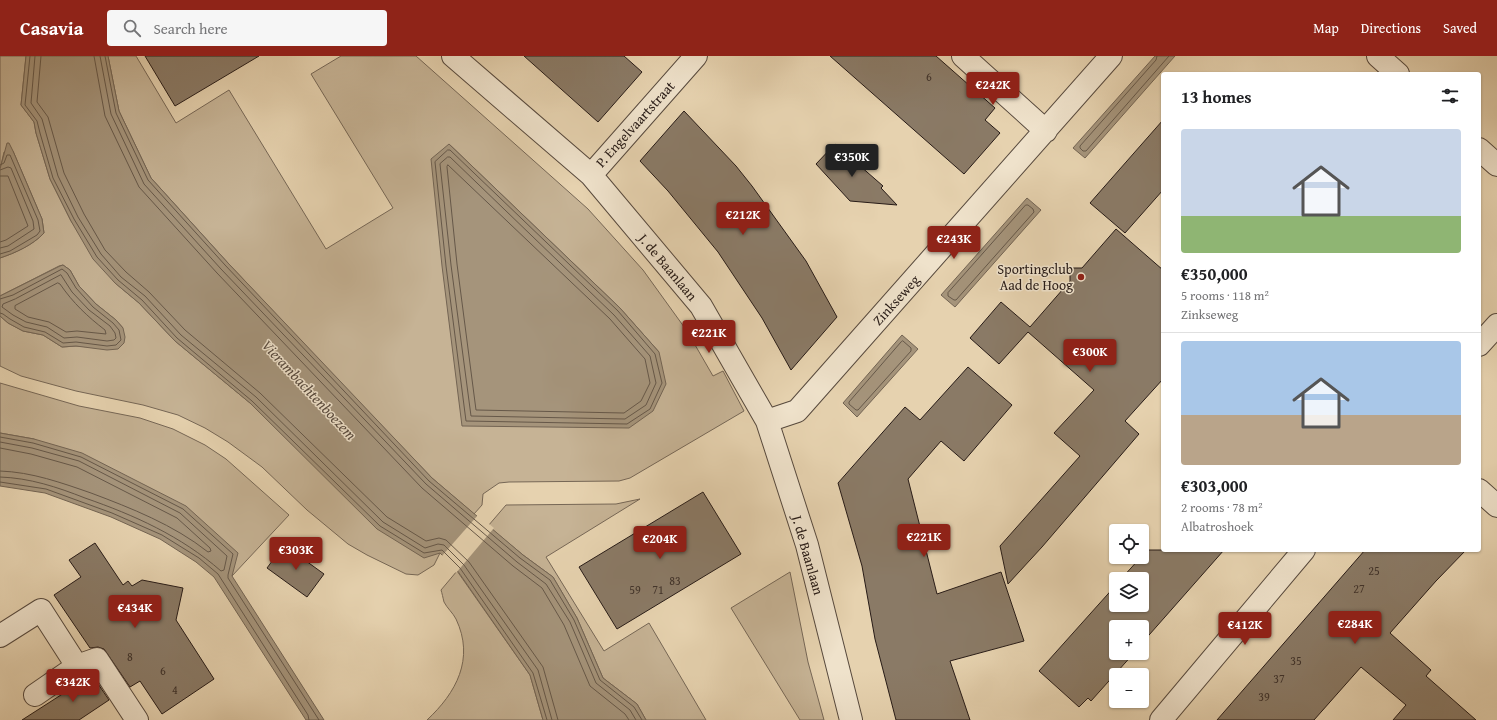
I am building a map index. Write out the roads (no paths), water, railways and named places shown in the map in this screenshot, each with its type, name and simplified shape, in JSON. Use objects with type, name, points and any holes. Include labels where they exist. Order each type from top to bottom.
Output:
[{"type":"street","name":"J. de Baanlaan","points":[[453,56],[591,175],[701,306],[767,421],[807,545],[851,720]]},
{"type":"street","name":"P. Engelvaartstraat","points":[[591,175],[696,56]]},
{"type":"street","points":[[963,56],[1046,131]]},
{"type":"street","name":"Zinkseweg","points":[[767,421],[797,410],[1111,56]]},
{"type":"street","points":[[1378,56],[1396,72]]},
{"type":"street","points":[[1481,151],[1497,165]]},
{"type":"street","points":[[1481,344],[1497,325]]},
{"type":"street","points":[[1481,492],[1497,506]]},
{"type":"street","points":[[1161,720],[1302,552]]},
{"type":"street","points":[[0,636],[41,610],[77,666]]},
{"type":"street","points":[[35,695],[77,666],[96,659],[137,720]]},
{"type":"water","name":"Vierambachtenboezem","points":[[26,56],[108,56],[119,111],[151,178],[228,263],[432,478],[523,555],[553,577],[577,618],[603,678],[637,704],[646,720],[543,720],[530,675],[457,570],[440,553],[424,558],[377,529],[250,403],[175,341],[139,303],[115,283],[93,259],[71,221],[50,179],[34,122],[21,105]]},
{"type":"water","points":[[1155,56],[1175,56],[1085,158],[1073,148]]},
{"type":"water","points":[[7,143],[9,143],[13,151],[42,219],[44,233],[24,248],[0,258],[0,169]]},
{"type":"water","points":[[449,144],[620,308],[659,352],[666,384],[653,411],[629,428],[462,426],[442,266],[431,159]]},
{"type":"water","points":[[1027,198],[1041,210],[955,307],[941,295]]},
{"type":"water","points":[[63,265],[70,270],[79,286],[96,304],[116,320],[123,328],[125,337],[124,343],[118,349],[107,350],[76,346],[62,347],[43,335],[23,331],[8,323],[0,316],[0,296]]},
{"type":"water","points":[[902,335],[918,349],[857,417],[843,403]]},
{"type":"water","points":[[0,433],[34,439],[82,453],[186,506],[238,553],[232,576],[324,720],[306,720],[214,577],[196,562],[160,539],[111,517],[45,493],[0,486]]},
{"type":"place","name":"Sportingclub Aad de Hoog","points":[[1081,277]]}]
